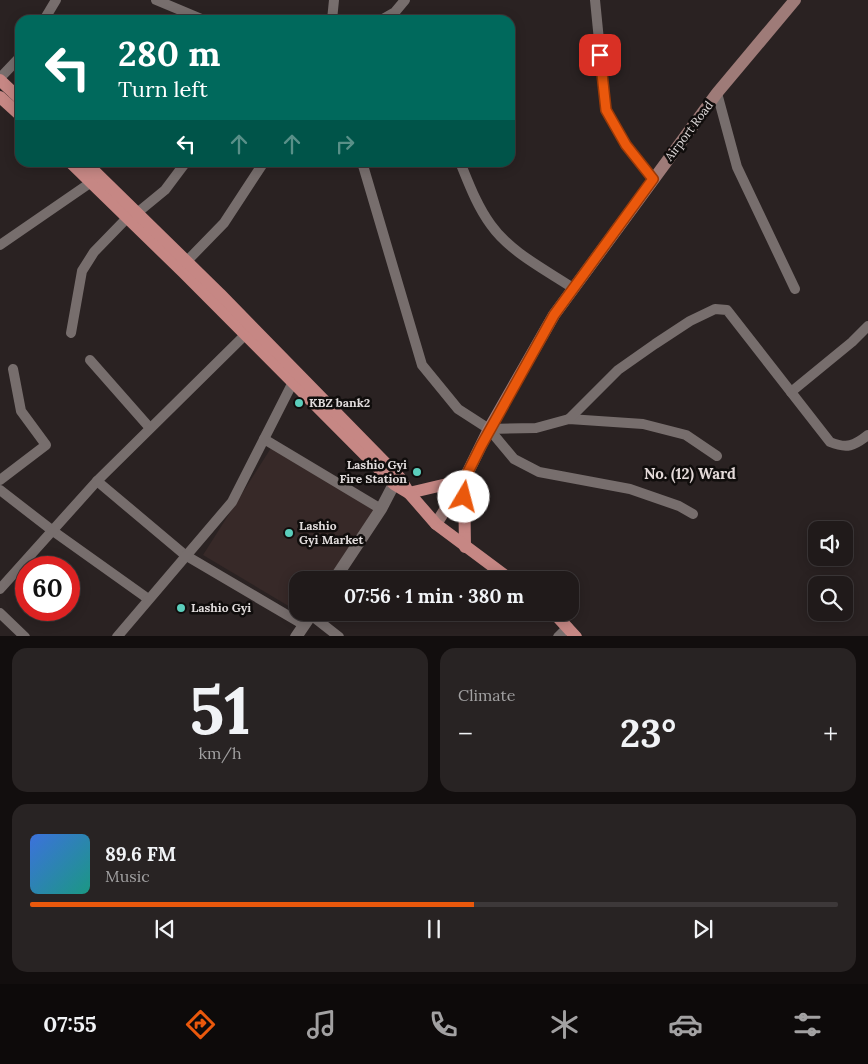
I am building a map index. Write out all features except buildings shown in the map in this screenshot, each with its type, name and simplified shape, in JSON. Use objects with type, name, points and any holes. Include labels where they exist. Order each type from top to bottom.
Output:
[{"type":"main road","name":"Airport Road","points":[[436,524],[464,480],[489,429],[554,315],[717,93],[795,0]]},
{"type":"main road","points":[[0,79],[15,94]]},
{"type":"main road","points":[[0,97],[15,110]]},
{"type":"main road","points":[[75,167],[90,183],[187,261],[400,478],[409,493],[436,524],[498,571]]},
{"type":"main road","points":[[89,167],[132,216],[245,335],[394,484],[409,493],[464,480],[465,547]]},
{"type":"main road","points":[[562,621],[572,632]]},
{"type":"street","points":[[47,15],[56,0]]},
{"type":"street","points":[[156,0],[192,15]]},
{"type":"street","points":[[332,15],[334,0]]},
{"type":"street","points":[[398,15],[404,0]]},
{"type":"street","points":[[595,0],[606,110],[626,145],[653,179]]},
{"type":"street","points":[[0,79],[15,62]]},
{"type":"street","points":[[717,93],[737,167],[795,289]]},
{"type":"street","points":[[71,333],[82,272],[94,252],[132,216],[165,190],[182,167]]},
{"type":"street","points":[[187,261],[224,223],[261,167]]},
{"type":"street","points":[[363,167],[422,365],[458,409],[489,429],[514,459],[539,472],[569,480],[630,488],[678,506],[693,514]]},
{"type":"street","points":[[462,167],[476,200],[491,226],[510,245],[573,288]]},
{"type":"street","points":[[0,244],[90,183]]},
{"type":"street","points":[[569,419],[618,370],[690,321],[715,309],[726,310],[830,442],[852,447],[868,435]]},
{"type":"street","points":[[791,392],[852,342],[868,326]]},
{"type":"street","points":[[0,589],[97,481],[149,427],[245,335]]},
{"type":"street","points":[[90,360],[149,427]]},
{"type":"street","points":[[0,480],[46,445],[21,411],[13,369]]},
{"type":"street","points":[[117,636],[147,598],[232,502],[293,382]]},
{"type":"street","points":[[489,429],[536,428],[569,419],[643,424],[678,432],[695,439],[717,456]]},
{"type":"street","points":[[264,439],[381,509]]},
{"type":"street","points":[[97,481],[185,555],[289,607]]},
{"type":"street","points":[[340,571],[381,509],[394,484]]},
{"type":"street","points":[[0,490],[53,532],[147,598]]},
{"type":"street","points":[[0,613],[25,636]]},
{"type":"street","points":[[296,636],[308,621]]},
{"type":"street","points":[[315,621],[340,636]]},
{"type":"street","points":[[558,636],[572,632]]},
{"type":"shaded area","name":"Lashio Gyi Market","points":[[271,448],[376,510],[333,571],[289,571],[289,606],[203,555]]},
{"type":"place","name":"KBZ bank2","points":[[299,403]]},
{"type":"place","name":"Lashio Gyi Fire Station","points":[[417,472]]},
{"type":"place","name":"Lashio Gyi Market","points":[[289,533]]},
{"type":"place","name":"Lashio Gyi","points":[[181,608]]},
{"type":"district","name":"No. (12) Ward","points":[[690,474]]},
{"type":"route","points":[[464,497],[464,480],[489,429],[554,315],[653,179],[626,145],[606,110],[600,55]]}]
